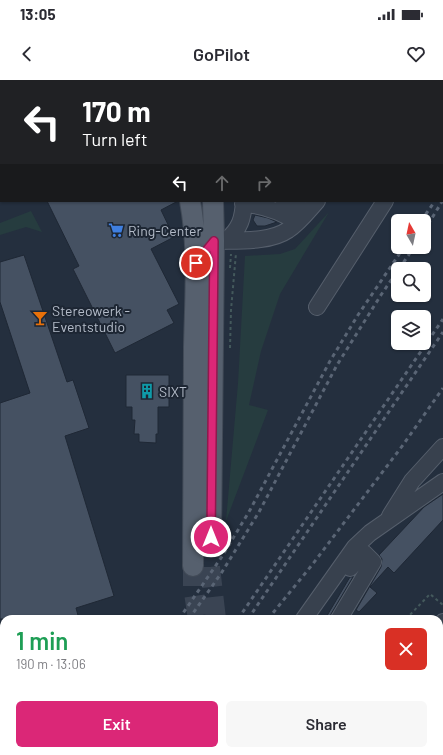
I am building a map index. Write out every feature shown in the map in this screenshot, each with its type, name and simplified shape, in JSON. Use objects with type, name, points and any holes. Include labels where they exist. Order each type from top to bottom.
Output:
[{"type":"main road","points":[[190,202],[193,219],[196,263],[193,566]]},
{"type":"main road","points":[[211,537],[220,241],[213,202]]},
{"type":"lane","points":[[195,202],[201,218],[220,241]]},
{"type":"lane","points":[[288,202],[311,207]]},
{"type":"lane","points":[[317,308],[384,202]]},
{"type":"lane","points":[[196,263],[220,241],[237,231],[242,218],[243,203],[257,205],[284,214],[311,207]]},
{"type":"lane","points":[[220,241],[252,240],[279,235],[289,230],[311,207]]},
{"type":"lane","points":[[386,522],[412,482],[443,447]]},
{"type":"lane","points":[[307,615],[356,547],[370,533],[443,482]]},
{"type":"lane","points":[[334,576],[341,578],[364,553],[374,562],[341,615]]},
{"type":"path","points":[[410,615],[430,594],[443,605]]},
{"type":"green space","points":[[31,211],[42,232],[26,227],[0,235],[0,223]]},
{"type":"green space","points":[[329,212],[280,294],[261,351],[249,405],[268,410],[226,521],[238,383],[245,256],[280,254],[295,249]]},
{"type":"building","points":[[47,202],[176,202],[161,210],[174,237],[151,249],[179,304],[167,310],[174,323],[115,353],[73,269],[79,266]]},
{"type":"building","points":[[255,215],[277,222],[265,226],[257,226],[253,220]]},
{"type":"building","points":[[24,255],[67,382],[73,380],[89,428],[65,436],[114,596],[76,608],[78,615],[0,615],[0,403],[30,393],[0,302],[0,262]]},
{"type":"building","name":"SIXT","points":[[126,375],[169,375],[169,407],[158,407],[158,434],[156,434],[156,443],[139,442],[139,434],[134,434],[135,420],[132,420],[132,407],[126,407]]},
{"type":"building","points":[[443,494],[443,520],[394,573],[388,567],[370,587],[377,593],[359,612],[356,610],[381,567],[382,559],[379,555],[424,507]]},
{"type":"building","points":[[350,577],[353,577],[331,615],[327,615]]},
{"type":"tunnel","points":[[211,537],[210,567],[216,615]]},
{"type":"tunnel","points":[[193,566],[193,586],[197,615]]},
{"type":"railway","points":[[426,214],[434,202]]},
{"type":"railway","points":[[431,220],[442,202]]},
{"type":"railway","points":[[182,615],[223,555],[250,510],[330,361],[358,315],[399,254]]},
{"type":"railway","points":[[404,262],[409,254]]},
{"type":"railway","points":[[192,615],[222,572],[259,512],[337,365],[391,280]]},
{"type":"railway","points":[[241,615],[443,319]]},
{"type":"railway","points":[[251,615],[443,332]]},
{"type":"railway","points":[[271,615],[312,565],[403,445],[443,388]]},
{"type":"place","name":"Ring-Center","points":[[116,230]]},
{"type":"place","name":"Stereowerk - Eventstudio","points":[[40,318]]},
{"type":"place","name":"SIXT","points":[[147,391]]},
{"type":"route","points":[[196,263],[214,241],[212,283],[211,537]]}]
